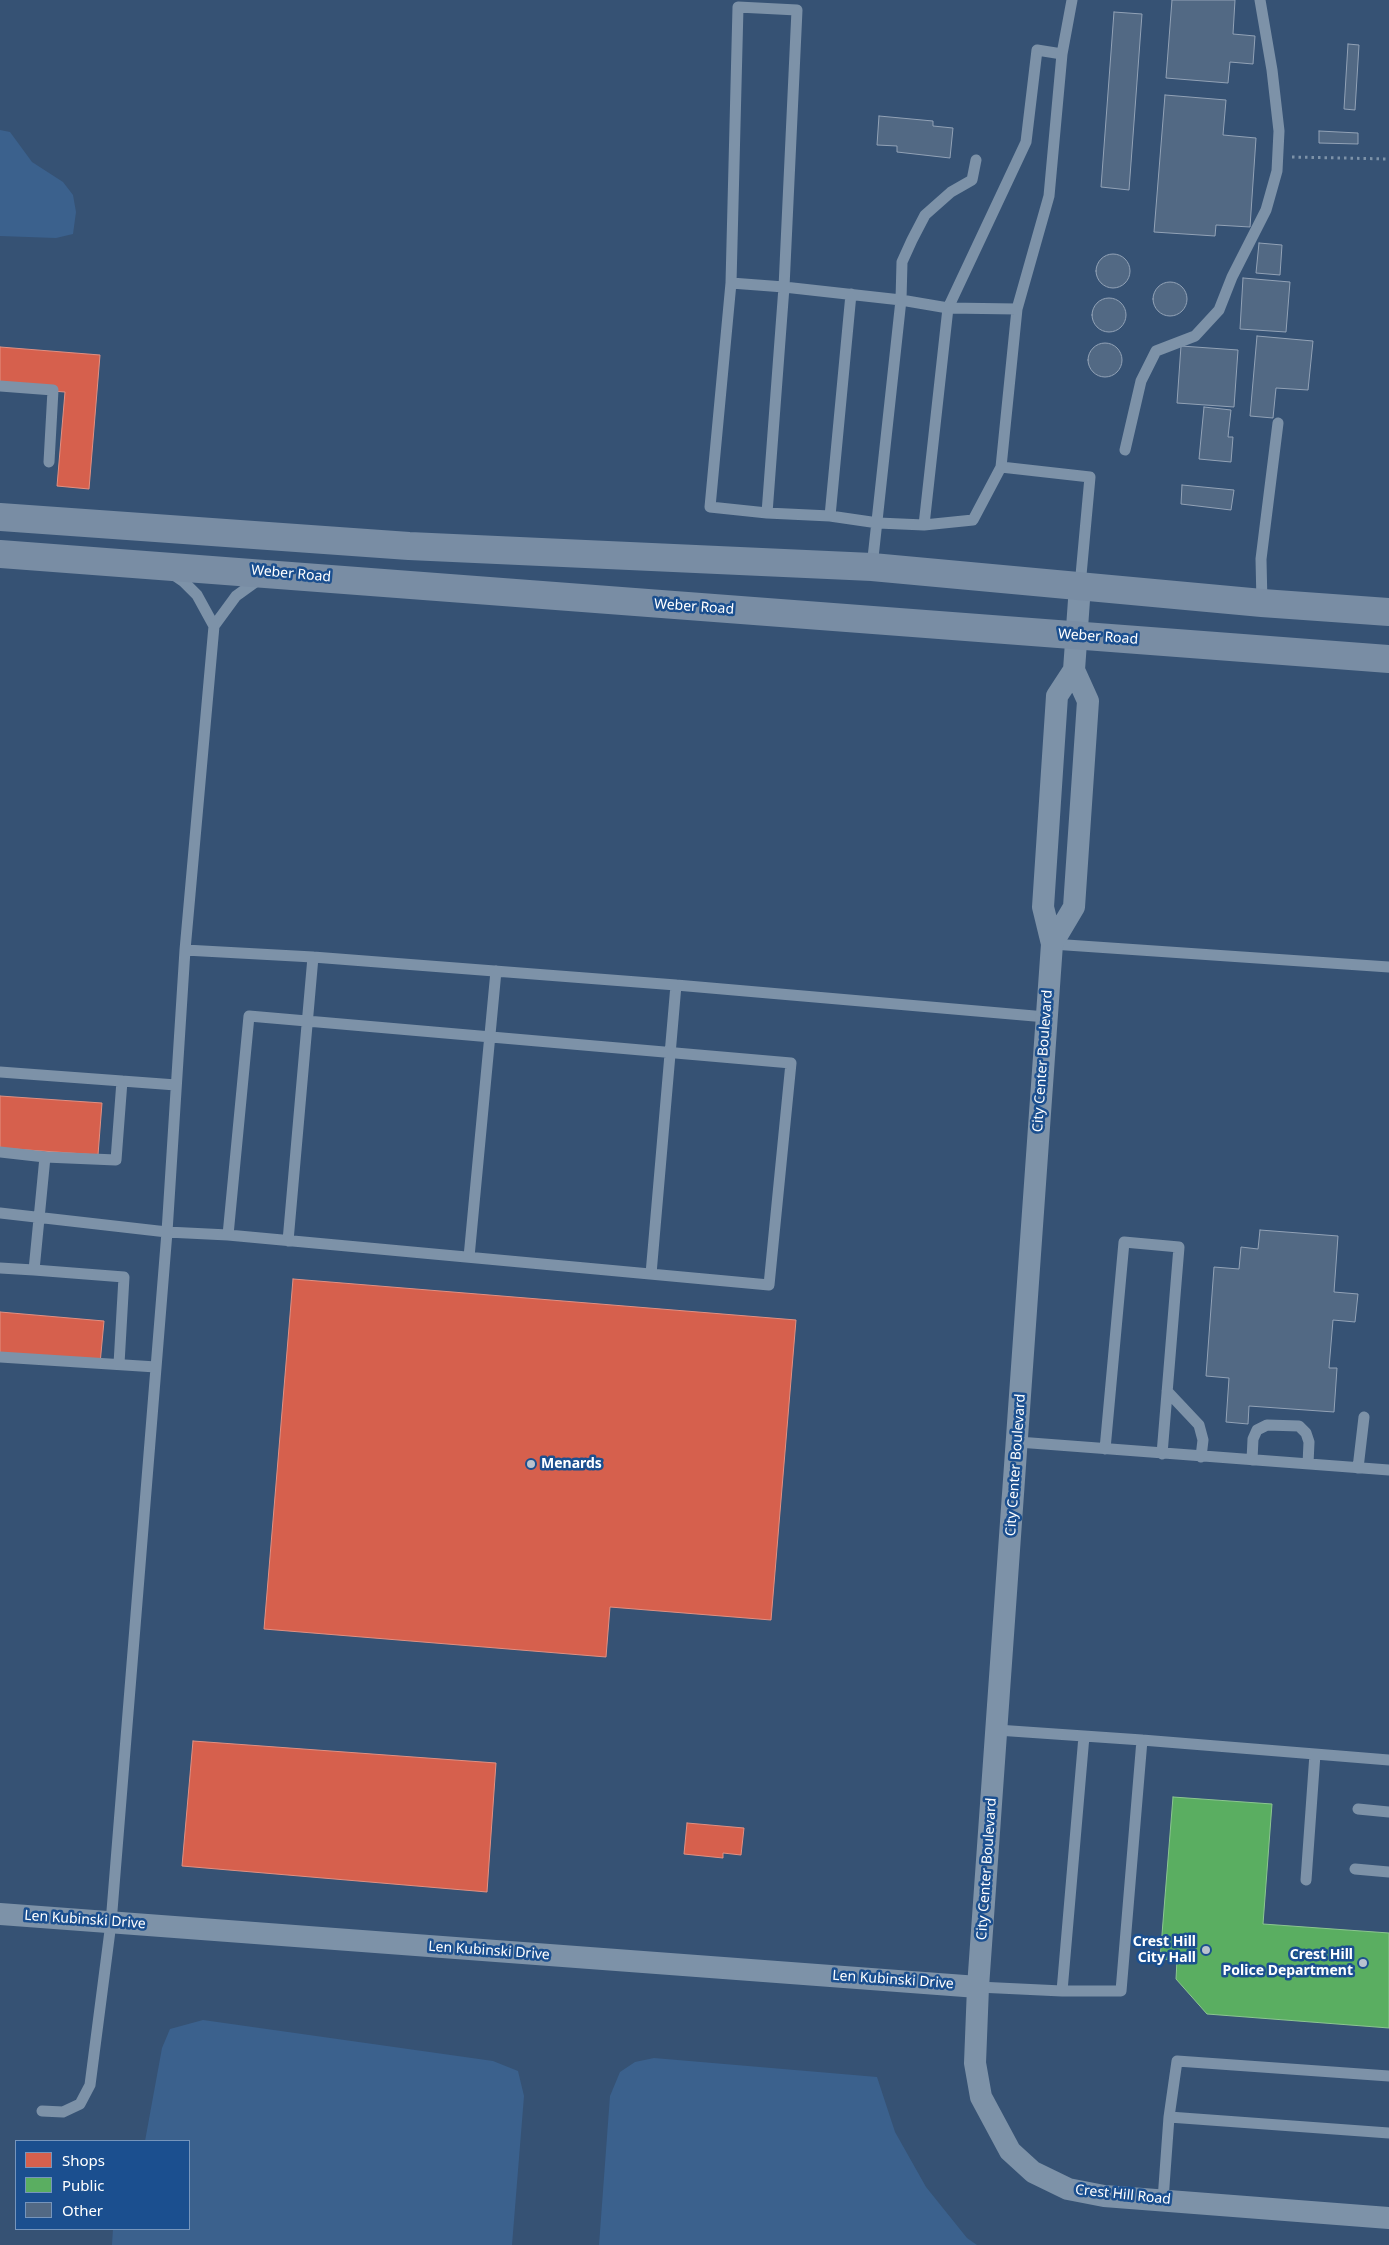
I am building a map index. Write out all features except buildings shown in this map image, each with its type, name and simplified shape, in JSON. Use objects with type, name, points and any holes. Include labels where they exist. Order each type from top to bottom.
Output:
[{"type":"main road","points":[[0,517],[410,546],[872,567],[1262,603],[1389,612]]},
{"type":"main road","name":"Weber Road","points":[[0,554],[269,572],[588,600],[1389,659]]},
{"type":"street","points":[[1074,670],[1080,586]]},
{"type":"street","name":"City Center Boulevard","points":[[1052,944],[1074,907],[1088,700],[1074,670]]},
{"type":"street","name":"City Center Boulevard","points":[[978,1987],[1052,944],[1043,907],[1057,696],[1074,670]]},
{"type":"street","name":"Len Kubinski Drive","points":[[0,1914],[978,1987]]},
{"type":"street","name":"Crest Hill Road","points":[[978,1987],[974,2063],[981,2097],[1010,2151],[1032,2172],[1068,2189],[1104,2196],[1389,2218]]},
{"type":"lane","points":[[767,513],[784,287],[797,10],[738,8],[731,283],[710,508],[767,513],[830,516],[878,523],[924,525],[974,520],[1002,467],[1017,309],[1049,196],[1062,54],[1072,0]]},
{"type":"lane","points":[[1125,450],[1141,381],[1156,351],[1195,336],[1219,310],[1232,277],[1266,210],[1277,171],[1279,131],[1260,0]]},
{"type":"lane","points":[[924,525],[948,308],[1026,142],[1036,50],[1062,54]]},
{"type":"lane","points":[[872,567],[900,300],[902,262],[925,215],[951,192],[972,180],[976,160]]},
{"type":"lane","points":[[731,283],[851,294],[948,308],[1017,309]]},
{"type":"lane","points":[[830,516],[851,294]]},
{"type":"lane","points":[[0,386],[53,390],[48,462]]},
{"type":"lane","points":[[1262,603],[1261,559],[1278,423]]},
{"type":"lane","points":[[1002,467],[1090,477],[1080,586]]},
{"type":"lane","points":[[159,565],[184,582],[197,595],[214,626]]},
{"type":"lane","points":[[42,2111],[63,2112],[80,2104],[90,2084],[111,1922],[167,1232],[185,950],[214,626],[236,596],[269,572]]},
{"type":"lane","points":[[1052,944],[1389,967]]},
{"type":"lane","points":[[185,950],[313,957],[676,985],[1046,1018]]},
{"type":"lane","points":[[288,1241],[313,957]]},
{"type":"lane","points":[[469,1257],[496,971]]},
{"type":"lane","points":[[651,1274],[676,985]]},
{"type":"lane","points":[[0,1213],[167,1232],[228,1235],[769,1285],[791,1063],[249,1016],[228,1235]]},
{"type":"lane","points":[[0,1072],[176,1085]]},
{"type":"lane","points":[[0,1152],[45,1157],[116,1160],[122,1081]]},
{"type":"lane","points":[[34,1270],[45,1157]]},
{"type":"lane","points":[[1105,1449],[1124,1242],[1179,1247],[1162,1454]]},
{"type":"lane","points":[[0,1268],[124,1277],[119,1364]]},
{"type":"lane","points":[[0,1357],[156,1367]]},
{"type":"lane","points":[[1167,1391],[1199,1424],[1203,1440],[1202,1456]]},
{"type":"lane","points":[[1358,1468],[1364,1418]]},
{"type":"lane","points":[[1252,1460],[1253,1439],[1257,1430],[1267,1425],[1299,1426],[1306,1433],[1310,1442],[1308,1464]]},
{"type":"lane","points":[[1018,1442],[1389,1470]]},
{"type":"lane","points":[[997,1730],[1389,1760]]},
{"type":"lane","points":[[1062,1990],[1084,1736]]},
{"type":"lane","points":[[978,1987],[1122,1991],[1142,1740]]},
{"type":"lane","points":[[1306,1880],[1315,1754]]},
{"type":"lane","points":[[1358,1809],[1389,1812]]},
{"type":"lane","points":[[1355,1869],[1389,1872]]},
{"type":"lane","points":[[1163,2200],[1169,2117],[1176,2061],[1389,2076]]},
{"type":"lane","points":[[1169,2117],[1389,2133]]},
{"type":"path","points":[[1277,156],[1389,159]]},
{"type":"water","points":[[0,130],[10,132],[32,162],[63,182],[73,195],[76,212],[73,234],[56,238],[0,236]]},
{"type":"water","points":[[203,2020],[493,2061],[518,2071],[524,2096],[512,2245],[112,2245],[113,2230],[190,2230],[190,2140],[145,2140],[162,2048],[170,2029]]},
{"type":"water","points":[[654,2058],[877,2077],[895,2132],[926,2187],[967,2238],[977,2245],[599,2245],[610,2096],[620,2072],[635,2062]]},
{"type":"place","name":"Menards","points":[[531,1464]]},
{"type":"place","name":"Crest Hill City Hall","points":[[1206,1950]]},
{"type":"place","name":"Crest Hill Police Department","points":[[1363,1963]]}]
